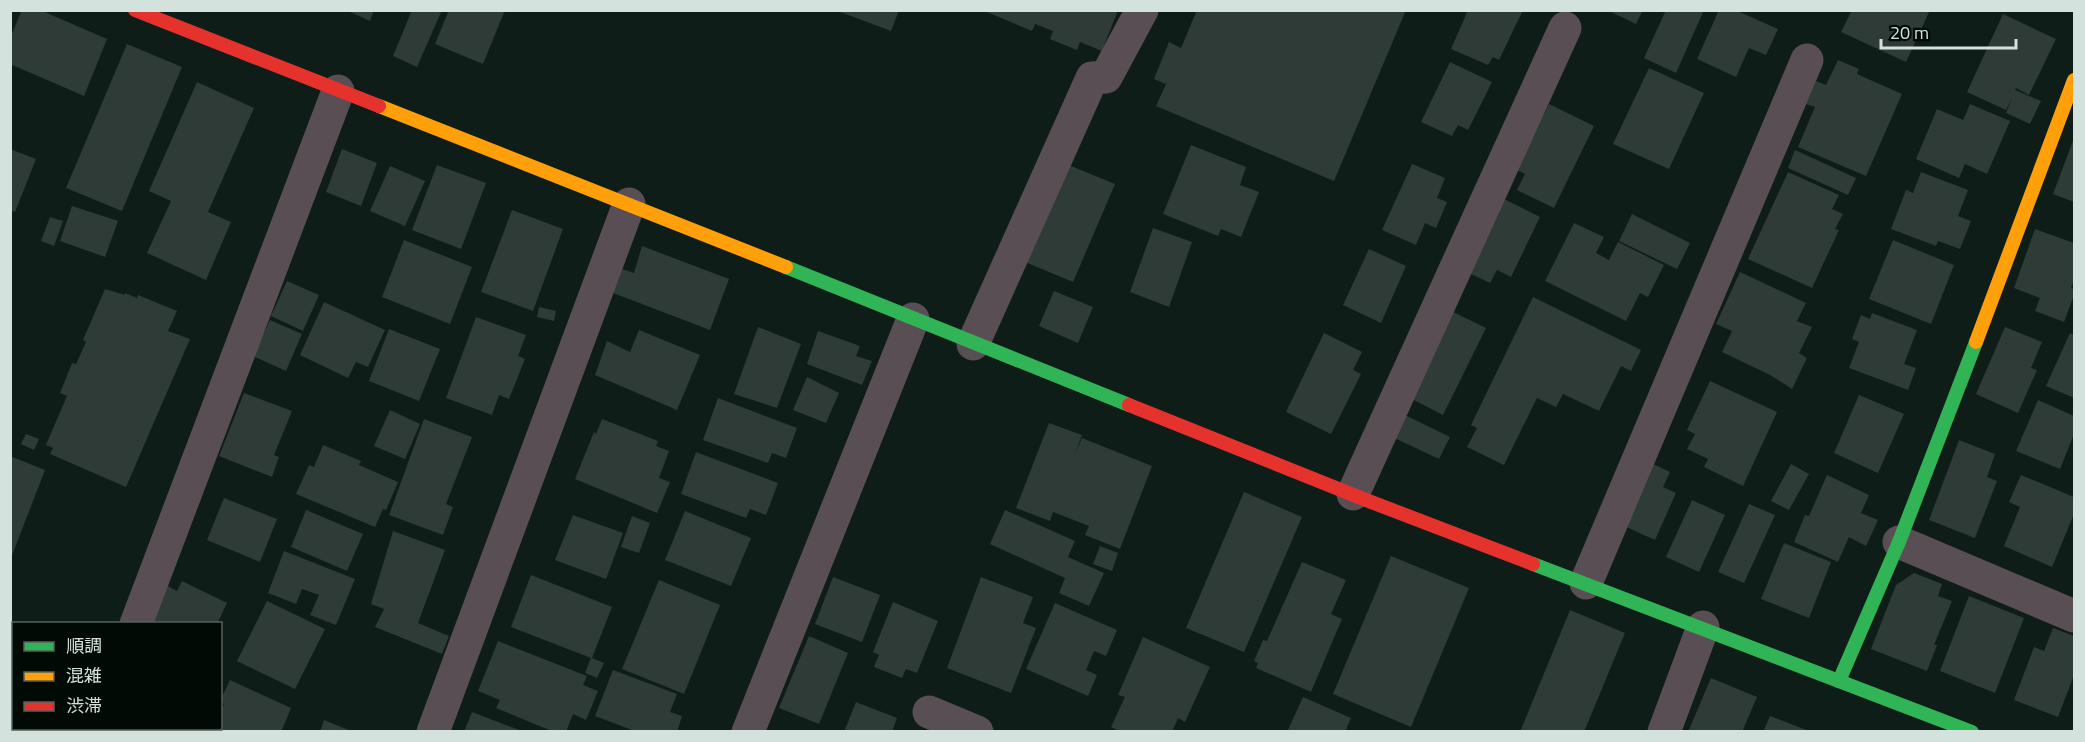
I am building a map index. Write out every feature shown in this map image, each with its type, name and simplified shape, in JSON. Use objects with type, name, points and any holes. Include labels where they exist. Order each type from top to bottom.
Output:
[{"type":"street","points":[[135,10],[629,204],[973,344],[1353,494],[1972,732]]},
{"type":"street","points":[[973,344],[1092,78],[1106,77],[1142,10]]},
{"type":"street","points":[[1353,494],[1565,28]]},
{"type":"street","points":[[1586,583],[1807,60]]},
{"type":"street","points":[[1839,681],[1943,432],[2074,80]]},
{"type":"street","points":[[137,622],[338,91]]},
{"type":"street","points":[[433,732],[629,204]]},
{"type":"street","points":[[748,732],[913,319]]},
{"type":"street","points":[[1899,542],[2074,616]]},
{"type":"street","points":[[1665,732],[1703,627]]},
{"type":"street","points":[[929,712],[977,732]]},
{"type":"building","points":[[22,10],[40,10],[107,39],[84,96],[10,64],[10,38]]},
{"type":"building","points":[[346,10],[374,10],[370,21]]},
{"type":"building","points":[[412,10],[442,10],[417,67],[393,56]]},
{"type":"building","points":[[449,10],[505,10],[483,64],[435,44]]},
{"type":"building","points":[[835,10],[899,10],[891,31]]},
{"type":"building","points":[[982,10],[1118,10],[1102,51],[1080,42],[1077,50],[1050,39],[1053,31],[1035,24],[1032,31]]},
{"type":"building","points":[[1197,10],[1406,10],[1334,181],[1156,106],[1166,84],[1154,79],[1169,42],[1181,48]]},
{"type":"building","points":[[1468,10],[1523,10],[1499,60],[1493,57],[1488,65],[1451,49]]},
{"type":"building","points":[[1607,10],[1643,10],[1636,24]]},
{"type":"building","points":[[1666,10],[1704,10],[1676,73],[1644,58]]},
{"type":"building","points":[[1719,10],[1735,10],[1778,29],[1766,55],[1749,48],[1736,77],[1697,59]]},
{"type":"building","points":[[1852,10],[1930,10],[1906,62],[1841,32]]},
{"type":"building","points":[[2003,14],[2056,39],[2029,95],[2016,88],[2015,90],[2041,101],[2030,124],[2006,113],[2012,98],[2006,110],[1967,92]]},
{"type":"building","points":[[127,44],[182,67],[122,211],[66,188]]},
{"type":"building","points":[[1838,60],[1859,69],[1857,74],[1902,94],[1866,176],[1798,147],[1815,107],[1806,104],[1816,81],[1826,85]]},
{"type":"building","points":[[1450,62],[1492,82],[1468,130],[1458,125],[1452,136],[1421,122]]},
{"type":"building","points":[[1649,68],[1704,93],[1669,169],[1613,144]]},
{"type":"building","points":[[197,82],[254,108],[208,212],[231,222],[206,280],[147,253],[171,201],[149,191]]},
{"type":"building","points":[[1549,104],[1594,126],[1554,208],[1517,190],[1525,174],[1517,170]]},
{"type":"building","points":[[1970,104],[2010,121],[1987,174],[1965,164],[1959,178],[1916,159],[1937,109],[1963,120]]},
{"type":"building","points":[[2074,138],[2074,202],[2053,194]]},
{"type":"building","points":[[1191,145],[1246,167],[1240,185],[1259,192],[1241,237],[1221,229],[1218,236],[1163,214]]},
{"type":"building","points":[[10,149],[36,159],[15,212],[10,210]]},
{"type":"building","points":[[342,149],[377,163],[361,206],[326,192]]},
{"type":"building","points":[[1795,150],[1856,178],[1848,195],[1788,168]]},
{"type":"building","points":[[1066,164],[1115,184],[1073,282],[1025,262]]},
{"type":"building","points":[[1412,164],[1445,178],[1437,198],[1447,202],[1436,228],[1425,223],[1416,245],[1382,230]]},
{"type":"building","points":[[437,165],[486,183],[461,249],[412,230]]},
{"type":"building","points":[[390,166],[425,181],[405,226],[370,211]]},
{"type":"building","points":[[1788,172],[1839,195],[1832,209],[1843,214],[1835,229],[1839,230],[1812,288],[1748,259]]},
{"type":"building","points":[[1921,172],[1968,190],[1958,216],[1971,221],[1960,249],[1938,241],[1936,246],[1891,229],[1906,190],[1913,193]]},
{"type":"building","points":[[1504,199],[1540,217],[1511,277],[1497,270],[1490,283],[1469,273]]},
{"type":"building","points":[[72,206],[118,221],[105,257],[60,241]]},
{"type":"building","points":[[512,210],[563,229],[533,311],[481,292]]},
{"type":"building","points":[[1632,214],[1690,243],[1677,269],[1619,241]]},
{"type":"building","points":[[50,217],[63,221],[54,246],[41,241]]},
{"type":"building","points":[[1574,223],[1604,237],[1596,253],[1609,260],[1618,242],[1664,265],[1648,297],[1640,293],[1626,321],[1545,281]]},
{"type":"building","points":[[1153,228],[1192,242],[1169,307],[1130,292]]},
{"type":"building","points":[[2035,229],[2074,243],[2074,279],[2071,288],[2074,289],[2074,295],[2064,322],[2035,311],[2040,298],[2014,288]]},
{"type":"building","points":[[404,240],[472,267],[450,324],[382,297]]},
{"type":"building","points":[[1893,240],[1954,265],[1931,324],[1869,299]]},
{"type":"building","points":[[642,246],[729,279],[710,330],[613,293],[622,269],[634,273]]},
{"type":"building","points":[[1369,249],[1406,266],[1381,323],[1343,305]]},
{"type":"building","points":[[1740,272],[1806,303],[1797,321],[1812,327],[1799,353],[1807,358],[1792,389],[1770,375],[1722,352],[1732,331],[1716,324]]},
{"type":"building","points":[[287,281],[319,295],[303,331],[271,316]]},
{"type":"building","points":[[105,289],[137,298],[138,295],[177,311],[168,331],[190,339],[126,487],[50,454],[53,448],[46,445],[67,396],[60,393],[72,363],[76,364],[86,342],[83,340]]},
{"type":"building","points":[[1054,291],[1093,307],[1078,343],[1039,326]]},
{"type":"building","points":[[1533,297],[1641,350],[1631,371],[1621,366],[1599,411],[1563,394],[1556,407],[1537,398],[1504,465],[1467,447],[1477,428],[1471,425]]},
{"type":"building","points":[[324,302],[385,330],[368,367],[356,362],[348,378],[300,355]]},
{"type":"building","points":[[539,307],[556,311],[554,321],[537,317]]},
{"type":"building","points":[[1453,312],[1486,328],[1443,415],[1410,398]]},
{"type":"building","points":[[1872,313],[1917,330],[1904,364],[1916,368],[1908,390],[1849,368],[1859,342],[1852,339],[1861,315],[1870,319]]},
{"type":"building","points":[[476,317],[526,335],[518,356],[525,359],[509,399],[499,395],[492,415],[446,398]]},
{"type":"building","points":[[270,320],[302,334],[286,371],[253,356]]},
{"type":"building","points":[[758,327],[801,344],[777,408],[734,394]]},
{"type":"building","points":[[2005,327],[2042,342],[2031,368],[2037,370],[2018,413],[1976,394]]},
{"type":"building","points":[[389,329],[440,349],[419,401],[369,381]]},
{"type":"building","points":[[639,330],[700,355],[677,410],[595,375],[607,341],[630,352]]},
{"type":"building","points":[[818,331],[860,346],[856,356],[872,361],[862,385],[807,364]]},
{"type":"building","points":[[1324,333],[1362,352],[1353,370],[1361,374],[1331,434],[1286,412]]},
{"type":"building","points":[[2070,333],[2074,335],[2074,398],[2046,386]]},
{"type":"building","points":[[807,377],[839,393],[826,423],[793,410]]},
{"type":"building","points":[[1710,381],[1777,412],[1743,486],[1704,467],[1708,459],[1687,449],[1695,434],[1687,430]]},
{"type":"building","points":[[244,393],[292,411],[274,455],[279,457],[272,477],[219,456]]},
{"type":"building","points":[[1859,395],[1904,414],[1878,473],[1834,453]]},
{"type":"building","points":[[718,398],[797,428],[786,458],[772,453],[768,463],[703,440]]},
{"type":"building","points":[[2038,400],[2074,416],[2074,434],[2060,469],[2016,451]]},
{"type":"building","points":[[390,410],[420,424],[405,459],[374,446]]},
{"type":"building","points":[[1401,413],[1450,437],[1439,459],[1390,436]]},
{"type":"building","points":[[424,419],[472,437],[446,504],[453,507],[443,535],[389,515]]},
{"type":"building","points":[[602,419],[658,441],[656,446],[669,451],[659,478],[670,482],[657,513],[575,479],[594,432],[596,434]]},
{"type":"building","points":[[1049,423],[1082,435],[1075,454],[1082,438],[1152,466],[1120,549],[1085,535],[1089,526],[1053,512],[1050,521],[1016,508]]},
{"type":"building","points":[[26,434],[39,439],[34,450],[21,444]]},
{"type":"building","points":[[1959,440],[1995,454],[1987,477],[1997,481],[1975,538],[1929,520]]},
{"type":"building","points":[[323,445],[361,461],[359,465],[398,482],[386,510],[383,509],[375,527],[296,494],[309,465],[314,467]]},
{"type":"building","points":[[696,452],[778,483],[766,515],[750,509],[746,518],[681,494]]},
{"type":"building","points":[[10,456],[45,470],[11,558],[10,558]]},
{"type":"building","points":[[1649,462],[1670,472],[1663,487],[1676,493],[1655,540],[1622,525]]},
{"type":"building","points":[[1791,464],[1809,474],[1789,510],[1771,501]]},
{"type":"building","points":[[1827,475],[1869,495],[1861,513],[1878,520],[1866,546],[1849,537],[1838,562],[1794,542],[1805,515],[1809,516]]},
{"type":"building","points":[[2021,475],[2074,497],[2074,514],[2052,567],[2004,546],[2020,507],[2009,502]]},
{"type":"building","points":[[1244,492],[1302,517],[1244,652],[1186,628]]},
{"type":"building","points":[[224,498],[277,519],[260,562],[207,540]]},
{"type":"building","points":[[1692,500],[1725,515],[1699,572],[1666,557]]},
{"type":"building","points":[[1749,504],[1775,515],[1744,583],[1718,572]]},
{"type":"building","points":[[306,510],[363,534],[347,571],[291,547]]},
{"type":"building","points":[[1005,510],[1075,541],[1068,557],[1104,573],[1089,606],[1059,593],[1065,578],[990,544]]},
{"type":"building","points":[[685,511],[751,538],[731,586],[665,560]]},
{"type":"building","points":[[573,515],[623,533],[606,579],[555,560]]},
{"type":"building","points":[[632,516],[650,523],[639,553],[621,547]]},
{"type":"building","points":[[393,531],[445,550],[418,623],[449,636],[442,654],[375,627],[384,609],[371,604]]},
{"type":"building","points":[[1784,543],[1831,562],[1809,618],[1761,599]]},
{"type":"building","points":[[1100,546],[1118,553],[1112,571],[1093,564]]},
{"type":"building","points":[[284,551],[355,579],[336,625],[310,615],[319,595],[302,589],[296,604],[268,593]]},
{"type":"building","points":[[1391,556],[1469,588],[1411,727],[1333,694]]},
{"type":"building","points":[[1302,562],[1346,580],[1331,614],[1342,619],[1311,692],[1256,668],[1258,663],[1254,661],[1263,640],[1267,641]]},
{"type":"building","points":[[1914,573],[1942,584],[1938,596],[1952,601],[1934,645],[1937,645],[1927,671],[1871,649],[1896,585]]},
{"type":"building","points":[[531,575],[612,607],[592,658],[604,663],[597,678],[585,673],[591,658],[511,627]]},
{"type":"building","points":[[833,577],[880,595],[862,642],[815,624]]},
{"type":"building","points":[[981,577],[1033,597],[1023,623],[1036,628],[1011,693],[947,668]]},
{"type":"building","points":[[659,580],[720,605],[684,694],[622,669]]},
{"type":"building","points":[[182,581],[227,603],[218,622],[152,622],[147,619],[164,584],[177,591]]},
{"type":"building","points":[[1969,596],[2024,618],[1995,693],[1940,671]]},
{"type":"building","points":[[267,601],[325,629],[295,689],[237,661]]},
{"type":"building","points":[[893,602],[938,621],[917,673],[906,669],[902,678],[874,667],[879,655],[873,652]]},
{"type":"building","points":[[1055,603],[1117,630],[1106,656],[1094,651],[1086,670],[1097,675],[1088,696],[1026,669]]},
{"type":"building","points":[[1570,610],[1625,633],[1584,732],[1520,732]]},
{"type":"building","points":[[2053,628],[2074,636],[2074,675],[2058,717],[2014,700],[2034,647],[2044,651]]},
{"type":"building","points":[[809,636],[848,653],[819,724],[779,708]]},
{"type":"building","points":[[1143,637],[1210,667],[1185,722],[1178,718],[1172,732],[1121,732],[1111,727],[1125,697],[1118,695]]},
{"type":"building","points":[[498,641],[587,676],[583,685],[598,691],[586,720],[573,714],[566,732],[554,732],[496,708],[500,700],[478,691]]},
{"type":"building","points":[[613,670],[677,694],[670,712],[682,716],[677,732],[637,732],[595,716]]},
{"type":"building","points":[[1711,678],[1757,697],[1742,732],[1688,732]]},
{"type":"building","points":[[230,680],[291,708],[281,732],[212,732],[212,730],[222,730],[224,704],[222,697]]},
{"type":"building","points":[[1303,697],[1351,718],[1345,732],[1287,732]]},
{"type":"building","points":[[856,702],[897,718],[892,732],[844,732]]},
{"type":"building","points":[[472,712],[522,731],[522,732],[464,732]]},
{"type":"building","points":[[1770,716],[1809,731],[1809,732],[1763,732]]},
{"type":"building","points":[[324,720],[351,731],[351,732],[320,732]]},
{"type":"traffic: fast","points":[[786,267],[1129,405]]},
{"type":"traffic: fast","points":[[1839,681],[1899,542],[1976,342]]},
{"type":"traffic: fast","points":[[1533,564],[1972,732]]},
{"type":"traffic: slow","points":[[1976,342],[2074,80]]},
{"type":"traffic: slow","points":[[379,106],[786,267]]},
{"type":"traffic: jam","points":[[135,10],[379,106]]},
{"type":"traffic: jam","points":[[1129,405],[1533,564]]}]
